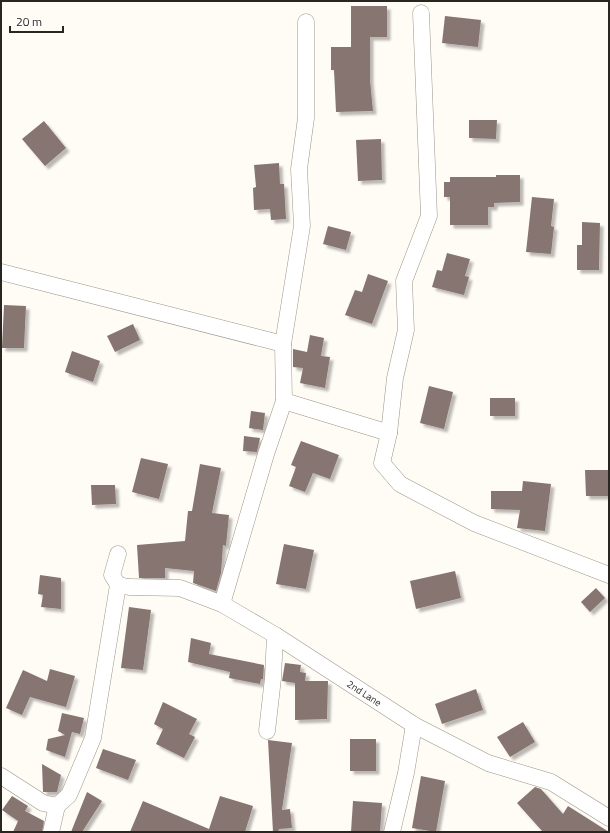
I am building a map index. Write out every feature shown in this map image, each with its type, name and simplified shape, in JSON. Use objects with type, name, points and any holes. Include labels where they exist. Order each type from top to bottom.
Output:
[{"type":"street","points":[[421,13],[429,216],[404,281],[406,330],[395,378],[389,432],[382,463],[400,484],[474,523],[609,575]]},
{"type":"street","points":[[222,604],[266,454],[284,401],[283,344],[302,226],[299,169],[306,118],[306,22]]},
{"type":"street","points":[[1,272],[283,344]]},
{"type":"street","points":[[284,401],[389,432]]},
{"type":"street","points":[[51,832],[57,806],[69,795],[93,738],[118,585],[112,575],[118,554]]},
{"type":"street","name":"2nd Lane","points":[[118,585],[128,587],[180,588],[222,604],[274,635],[414,725],[488,763],[551,782],[609,818]]},
{"type":"street","points":[[267,731],[273,678],[274,635]]},
{"type":"street","points":[[392,832],[406,773],[414,725]]},
{"type":"street","points":[[1,776],[43,803],[57,806]]},
{"type":"building","points":[[351,6],[387,6],[387,37],[370,37],[370,80],[373,111],[336,112],[334,70],[331,70],[331,47],[351,47]]},
{"type":"building","points":[[445,16],[481,20],[478,47],[442,43]]},
{"type":"building","points":[[469,120],[497,120],[496,139],[469,138]]},
{"type":"building","points":[[44,121],[66,148],[45,166],[22,139]]},
{"type":"building","points":[[381,139],[382,180],[358,181],[356,140]]},
{"type":"building","points":[[279,163],[280,184],[284,184],[286,219],[271,220],[270,209],[254,210],[253,188],[256,187],[254,165]]},
{"type":"building","points":[[496,175],[520,175],[520,202],[494,203],[494,207],[488,207],[488,225],[450,225],[450,197],[444,197],[444,182],[450,182],[450,177],[496,177]]},
{"type":"building","points":[[532,197],[554,199],[551,226],[554,227],[551,254],[526,252]]},
{"type":"building","points":[[582,222],[600,223],[599,270],[577,270],[577,245],[582,245]]},
{"type":"building","points":[[328,226],[351,232],[346,250],[323,244]]},
{"type":"building","points":[[447,253],[470,259],[465,276],[469,277],[464,295],[432,287],[437,270],[442,271]]},
{"type":"building","points":[[368,274],[388,281],[372,324],[345,315],[355,290],[362,292]]},
{"type":"building","points":[[4,305],[26,306],[24,348],[2,348]]},
{"type":"building","points":[[133,324],[140,340],[115,352],[107,336]]},
{"type":"building","points":[[310,335],[324,338],[321,356],[330,357],[325,388],[300,383],[303,368],[293,367],[293,349],[307,352]]},
{"type":"building","points":[[72,351],[100,361],[93,382],[65,372]]},
{"type":"building","points":[[429,386],[453,392],[444,429],[420,423]]},
{"type":"building","points":[[490,398],[515,398],[515,416],[490,416]]},
{"type":"building","points":[[251,411],[265,413],[263,430],[249,428]]},
{"type":"building","points":[[244,436],[260,438],[257,452],[243,451]]},
{"type":"building","points":[[301,441],[339,455],[330,479],[313,473],[305,492],[289,486],[296,467],[291,465]]},
{"type":"building","points":[[141,458],[168,464],[159,499],[132,492]]},
{"type":"building","points":[[200,464],[221,468],[212,513],[229,515],[226,546],[223,545],[221,573],[216,591],[193,583],[194,571],[165,568],[165,578],[139,578],[137,545],[185,541],[188,511],[192,511]]},
{"type":"building","points":[[585,470],[609,470],[609,496],[586,496]]},
{"type":"building","points":[[523,481],[551,484],[545,531],[517,528],[520,510],[491,509],[491,491],[522,491]]},
{"type":"building","points":[[91,485],[115,485],[116,504],[92,505]]},
{"type":"building","points":[[284,544],[314,550],[306,589],[276,584]]},
{"type":"building","points":[[455,571],[461,598],[416,609],[410,581]]},
{"type":"building","points":[[40,575],[61,578],[61,609],[41,607],[43,595],[38,594]]},
{"type":"building","points":[[596,588],[605,598],[590,612],[581,602]]},
{"type":"building","points":[[129,607],[151,610],[143,670],[121,668]]},
{"type":"building","points":[[191,638],[211,643],[209,654],[264,665],[263,679],[261,679],[260,684],[229,678],[230,672],[188,662]]},
{"type":"building","points":[[285,663],[301,665],[300,672],[306,673],[305,681],[328,681],[327,719],[295,720],[295,683],[282,681]]},
{"type":"building","points":[[50,669],[75,676],[66,707],[30,697],[22,715],[6,708],[23,670],[47,681]]},
{"type":"building","points":[[476,689],[483,710],[442,724],[435,704]]},
{"type":"building","points":[[163,702],[197,719],[189,734],[195,737],[184,758],[156,744],[163,729],[154,724]]},
{"type":"building","points":[[62,713],[84,718],[80,734],[72,732],[65,757],[46,750],[48,739],[65,735],[58,731]]},
{"type":"building","points":[[523,722],[535,742],[510,757],[497,737]]},
{"type":"building","points":[[350,739],[376,739],[376,771],[350,771]]},
{"type":"building","points":[[268,740],[292,743],[282,810],[290,809],[292,828],[279,829],[278,832],[273,832]]},
{"type":"building","points":[[103,749],[136,760],[128,780],[96,768]]},
{"type":"building","points":[[42,764],[61,775],[57,792],[43,792]]},
{"type":"building","points":[[421,776],[445,781],[436,832],[412,828]]},
{"type":"building","points":[[535,787],[541,789],[563,814],[568,806],[609,832],[543,832],[517,803]]},
{"type":"building","points":[[87,792],[102,801],[82,832],[71,832]]},
{"type":"building","points":[[12,796],[28,806],[25,811],[44,821],[42,832],[13,832],[19,819],[18,821],[2,810]]},
{"type":"building","points":[[220,796],[253,806],[245,832],[130,832],[143,801],[209,829]]},
{"type":"building","points":[[353,801],[382,803],[380,832],[351,832]]}]
